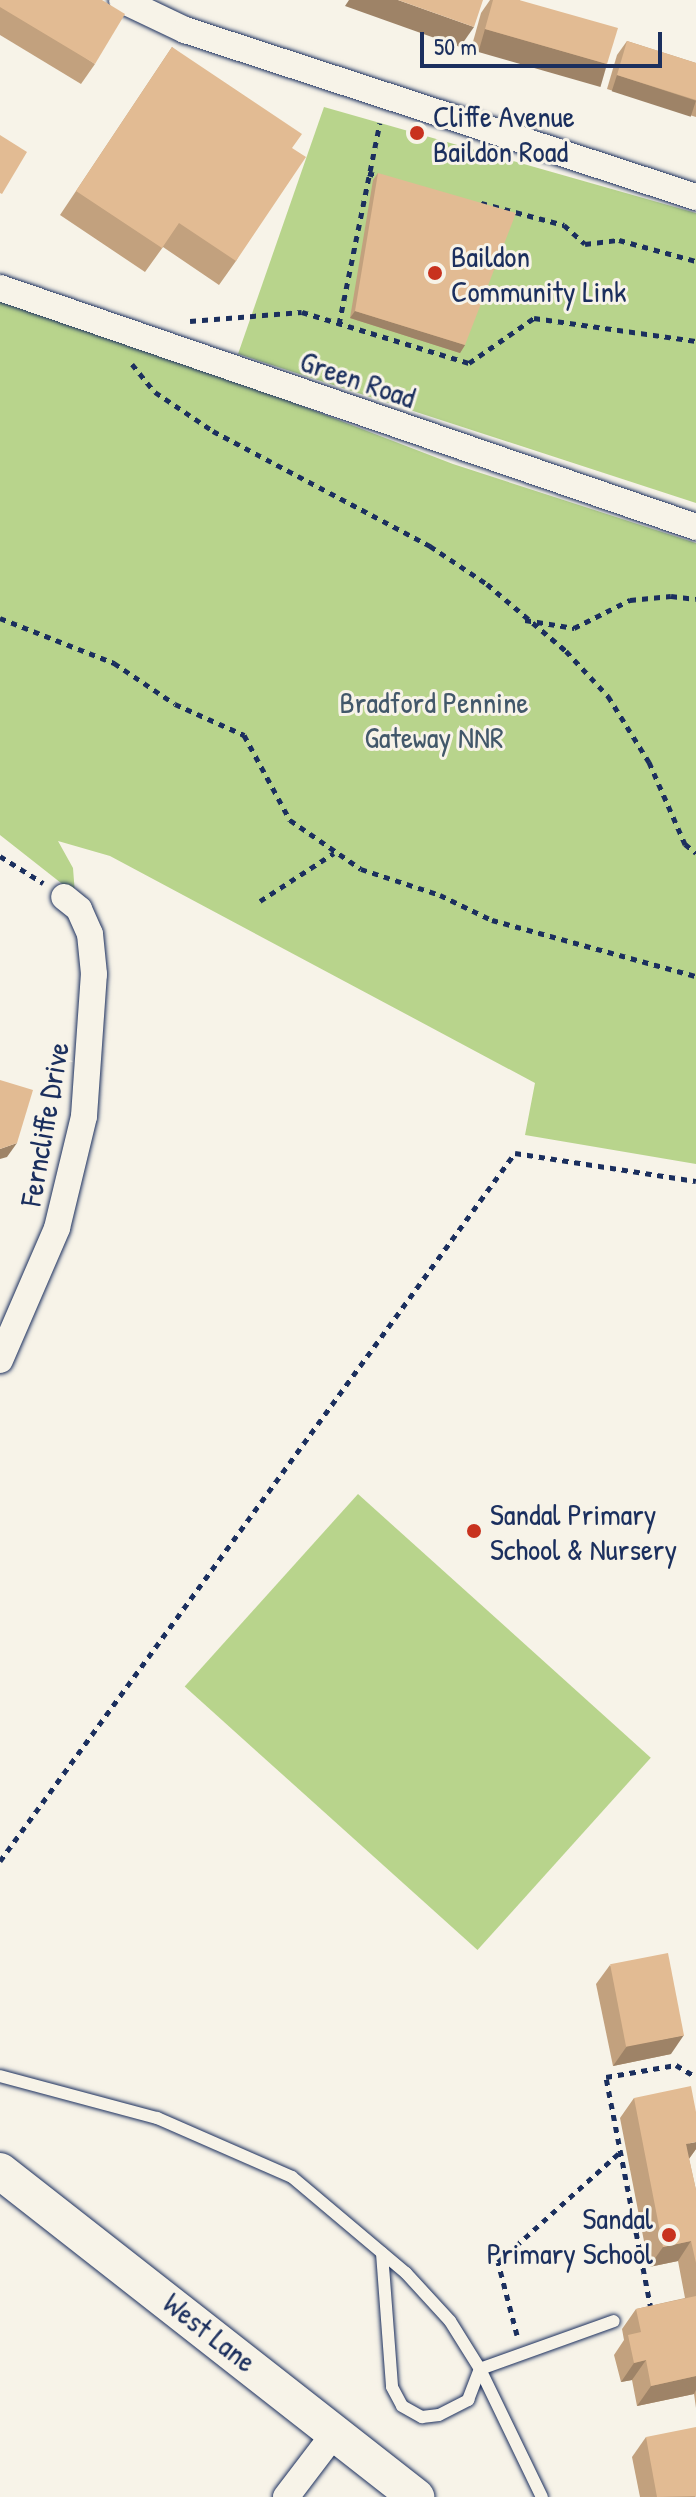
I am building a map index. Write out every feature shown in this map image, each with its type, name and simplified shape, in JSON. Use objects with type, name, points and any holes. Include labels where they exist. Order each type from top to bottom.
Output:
[{"type":"street","points":[[122,0],[185,30],[386,99],[696,197]]},
{"type":"street","name":"Green Road","points":[[3,291],[696,527]]},
{"type":"street","name":"Ferncliffe Drive","points":[[0,1360],[20,1325],[57,1228],[84,1116],[94,974],[90,934],[79,909],[64,897]]},
{"type":"street","name":"West Lane","points":[[0,2171],[337,2430],[416,2497]]},
{"type":"street","points":[[286,2497],[337,2430]]},
{"type":"lane","points":[[0,2076],[157,2118],[292,2177],[429,2296],[472,2354],[542,2497]]},
{"type":"lane","points":[[382,2253],[390,2316],[387,2366],[402,2406],[422,2417],[439,2415],[468,2400],[480,2369],[614,2321]]},
{"type":"path","points":[[339,324],[368,173],[386,99]]},
{"type":"path","points":[[368,173],[398,181]]},
{"type":"path","points":[[474,201],[564,225],[585,244],[619,240],[696,261]]},
{"type":"path","points":[[174,322],[302,312],[469,363],[534,318],[696,341]]},
{"type":"path","points":[[101,326],[155,392],[255,455],[372,511],[430,546],[487,584],[523,620],[566,651],[608,696],[649,762],[685,844],[696,853]]},
{"type":"path","points":[[523,620],[574,628],[630,600],[671,596],[696,599]]},
{"type":"path","points":[[0,618],[114,663],[175,704],[244,735],[290,820],[361,869],[440,895],[492,920],[696,976]]},
{"type":"path","points":[[260,901],[334,853]]},
{"type":"path","points":[[0,856],[64,897]]},
{"type":"path","points":[[0,1861],[515,1153],[696,1181]]},
{"type":"path","points":[[614,2321],[651,2310],[606,2077],[676,2065],[696,2077]]},
{"type":"path","points":[[472,2354],[517,2335],[498,2262],[620,2152]]},
{"type":"green space","points":[[324,107],[696,213],[696,503],[238,354]]},
{"type":"green space","name":"Bradford Pennine Gateway NNR","points":[[0,290],[453,464],[696,543],[696,1164],[525,1135],[535,1083],[110,856],[58,841],[73,868],[75,894],[0,835]]},
{"type":"green space","points":[[358,1494],[651,1758],[477,1950],[185,1686]]},
{"type":"building","points":[[0,0],[102,0],[125,14],[95,64],[0,7]]},
{"type":"building","points":[[398,0],[483,0],[474,27]]},
{"type":"building","points":[[493,0],[519,0],[618,28],[607,64],[485,29]]},
{"type":"building","points":[[627,41],[696,63],[696,100],[617,75]]},
{"type":"building","points":[[172,47],[302,134],[292,148],[306,157],[236,261],[179,223],[162,248],[76,191]]},
{"type":"building","points":[[0,135],[27,152],[2,194],[0,193]]},
{"type":"building","name":"Baildon Community Link","points":[[378,173],[516,213],[465,345],[355,311]]},
{"type":"building","points":[[0,1080],[33,1090],[17,1143],[0,1149]]},
{"type":"building","points":[[668,1953],[684,2035],[626,2047],[610,1964]]},
{"type":"building","points":[[691,2086],[696,2112],[696,2142],[686,2144],[696,2190],[696,2263],[691,2241],[663,2247],[634,2098]]},
{"type":"building","points":[[696,2296],[696,2376],[651,2386],[646,2360],[634,2363],[628,2335],[641,2332],[636,2309]]},
{"type":"building","points":[[696,2427],[696,2496],[657,2497],[646,2437]]},
{"type":"place","name":"Cliffe Avenue Baildon Road","points":[[417,133]]},
{"type":"place","name":"Baildon Community Link","points":[[435,273]]},
{"type":"place","name":"Sandal Primary School & Nursery","points":[[474,1531]]},
{"type":"place","name":"Sandal Primary School","points":[[669,2235]]}]
